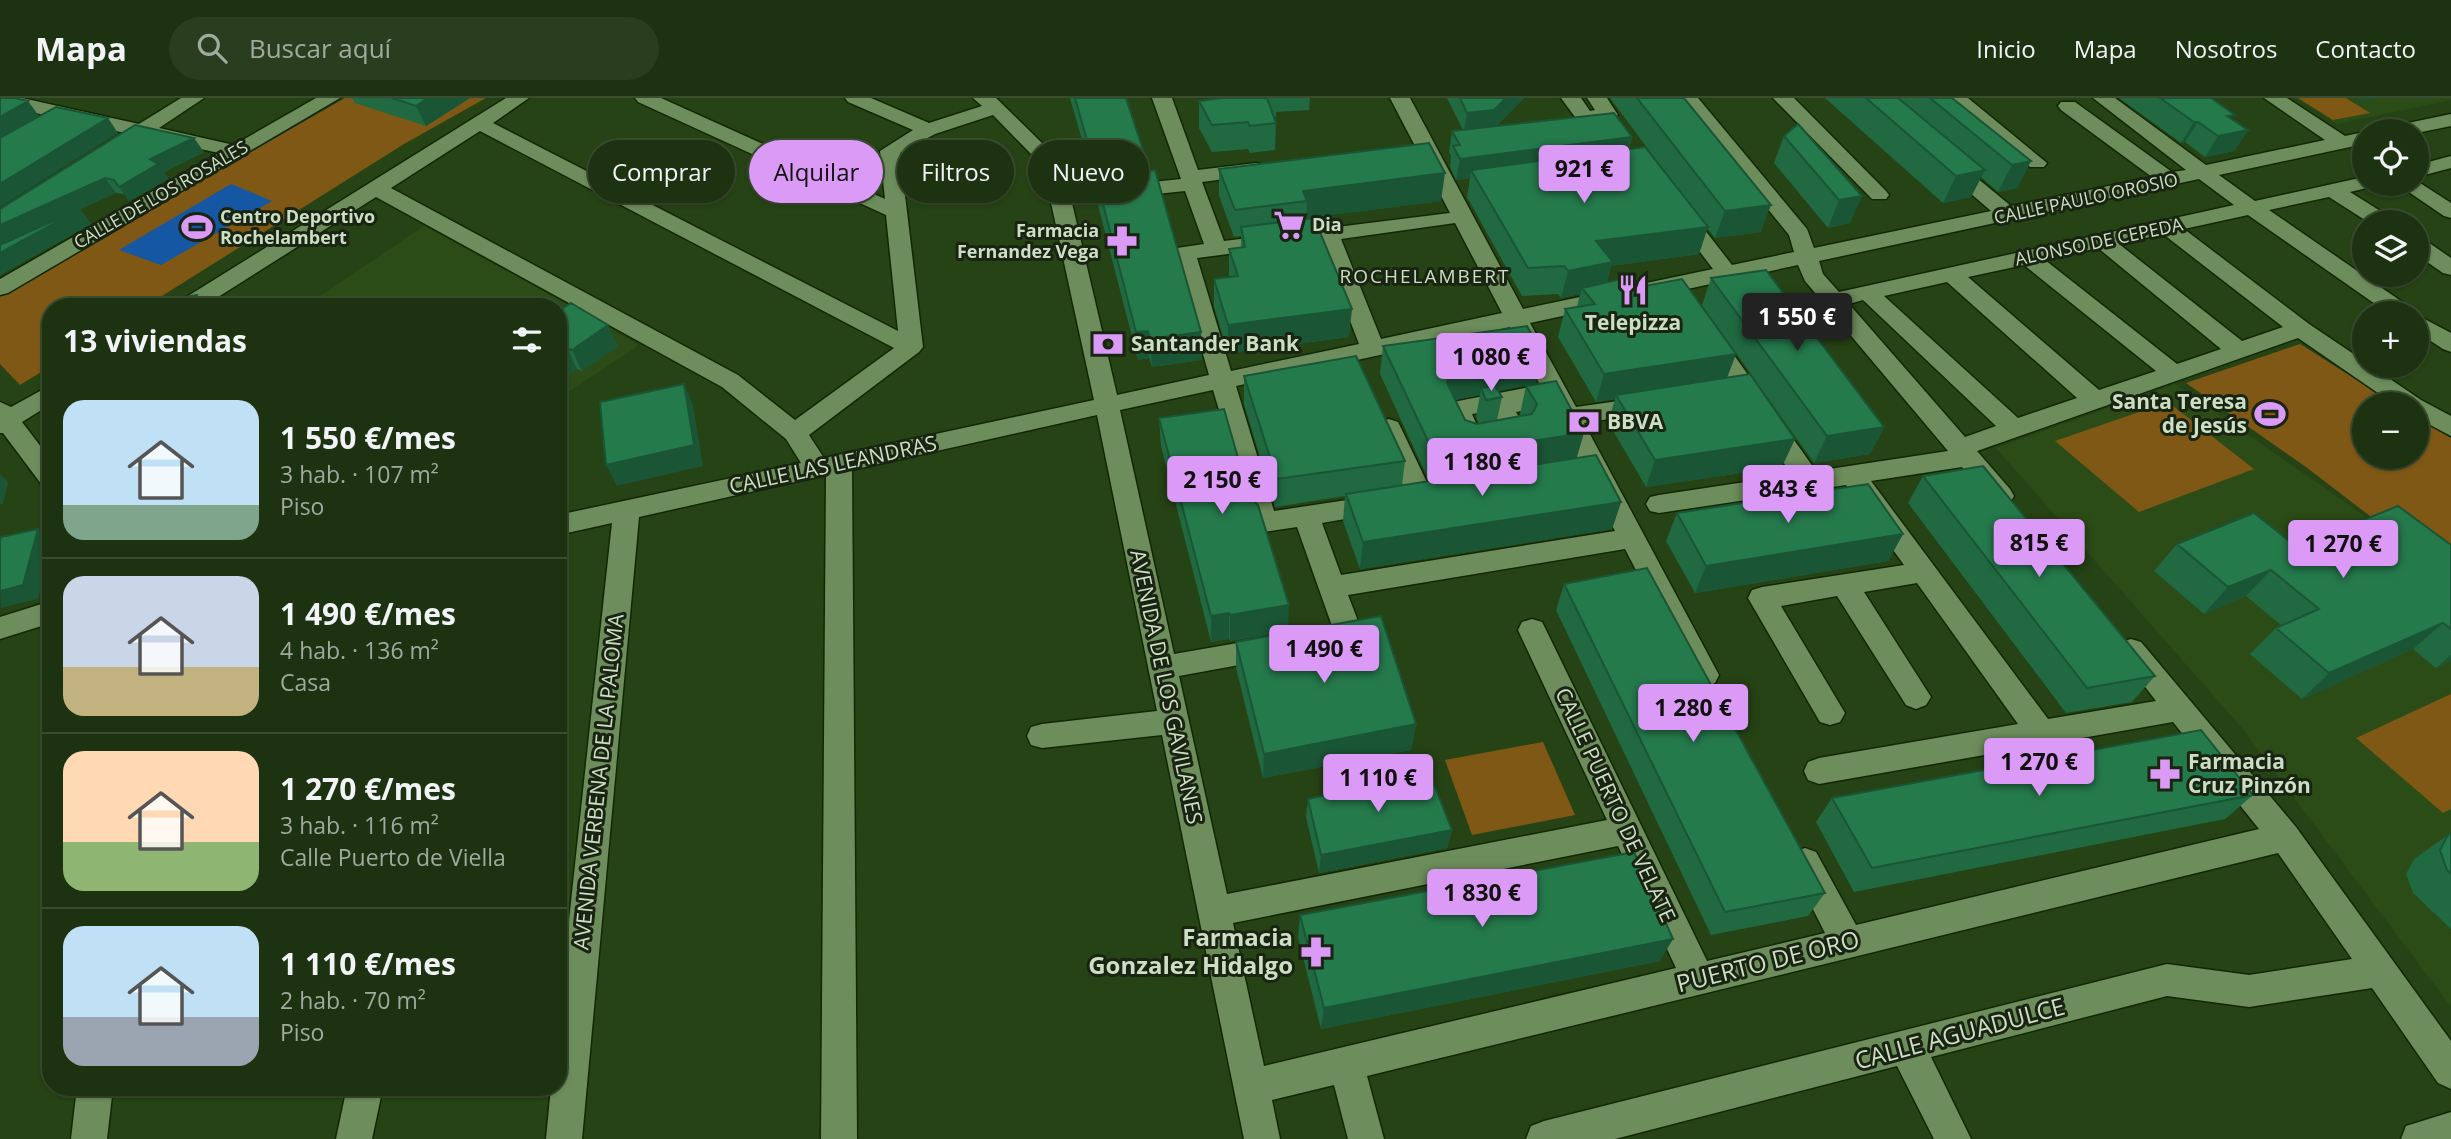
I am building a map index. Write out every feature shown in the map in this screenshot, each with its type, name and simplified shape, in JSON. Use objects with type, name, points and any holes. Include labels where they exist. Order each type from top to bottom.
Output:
[{"type":"street","points":[[42,126],[86,98]]},
{"type":"street","points":[[118,145],[194,98]]},
{"type":"street","points":[[201,298],[519,98]]},
{"type":"street","points":[[645,98],[897,212]]},
{"type":"street","points":[[855,98],[928,130]]},
{"type":"street","points":[[1162,98],[1216,248]]},
{"type":"street","points":[[1400,98],[1560,401],[1582,471],[1632,538],[1717,698]]},
{"type":"street","points":[[1572,98],[1585,117],[1610,118]]},
{"type":"street","points":[[1688,98],[1799,234],[1813,276],[2021,520]]},
{"type":"street","points":[[1783,98],[1879,195]]},
{"type":"street","points":[[1956,98],[2038,163]]},
{"type":"street","points":[[2103,98],[2204,174],[2386,301]]},
{"type":"street","points":[[2274,98],[2342,143]]},
{"type":"street","points":[[0,99],[236,151]]},
{"type":"street","name":"CALLE DE LOS ROSALES","points":[[0,288],[321,99]]},
{"type":"street","points":[[911,347],[890,150],[990,103]]},
{"type":"street","name":"AVENIDA DE LOS GAVILANES","points":[[990,103],[1028,140]]},
{"type":"street","points":[[2068,106],[2171,181]]},
{"type":"street","points":[[1574,129],[1610,118]]},
{"type":"street","points":[[2429,125],[2450,121]]},
{"type":"street","points":[[479,123],[911,347]]},
{"type":"street","name":"CALLE PAULO OROSIO","points":[[1516,318],[2352,141]]},
{"type":"street","points":[[1425,147],[1452,143]]},
{"type":"street","points":[[1934,152],[2009,215]]},
{"type":"street","points":[[2429,167],[2451,162]]},
{"type":"street","points":[[1149,187],[1272,167]]},
{"type":"street","points":[[74,222],[172,175],[195,175]]},
{"type":"street","name":"ALONSO DE CEPEDA","points":[[1833,299],[2352,186]]},
{"type":"street","points":[[1448,190],[1474,187]]},
{"type":"street","points":[[376,188],[730,381],[795,433],[829,466],[839,1139]]},
{"type":"street","points":[[2333,190],[2364,210]]},
{"type":"street","points":[[2426,196],[2451,212]]},
{"type":"street","points":[[1669,197],[1727,274]]},
{"type":"street","name":"AVENIDA DE LOS GAVILANES","points":[[1061,203],[1107,405],[1262,1139]]},
{"type":"street","points":[[1447,219],[1185,253],[1264,522],[1447,493]]},
{"type":"street","points":[[2167,228],[2301,329],[2352,359]]},
{"type":"street","points":[[1328,234],[1364,351],[1366,377]]},
{"type":"street","points":[[2102,241],[2239,351]]},
{"type":"street","points":[[2429,253],[2451,268]]},
{"type":"street","points":[[2028,257],[2174,373]]},
{"type":"street","points":[[1951,274],[2096,401]]},
{"type":"street","points":[[1674,285],[1810,482]]},
{"type":"street","points":[[1867,292],[2014,429]]},
{"type":"street","name":"CALLE LAS LEANDRAS","points":[[567,523],[1516,318]]},
{"type":"street","points":[[1659,504],[1854,475],[1964,453],[2014,429],[2301,329]]},
{"type":"street","points":[[2429,330],[2445,340]]},
{"type":"street","points":[[795,433],[911,347]]},
{"type":"street","points":[[2380,378],[2397,392]]},
{"type":"street","points":[[1719,394],[1746,390]]},
{"type":"street","points":[[42,398],[3,418],[42,468]]},
{"type":"street","points":[[1377,401],[1421,497]]},
{"type":"street","points":[[1560,401],[1664,402]]},
{"type":"street","points":[[2429,414],[2451,427]]},
{"type":"street","points":[[1854,475],[2040,732]]},
{"type":"street","name":"AVENIDA VERBENA DE LA PALOMA","points":[[564,1139],[627,509]]},
{"type":"street","points":[[1161,668],[1349,634],[1306,516]]},
{"type":"street","points":[[1332,587],[1632,538]]},
{"type":"street","points":[[1830,713],[1762,598],[1924,572]]},
{"type":"street","points":[[1844,584],[1916,697]]},
{"type":"street","points":[[0,628],[42,615]]},
{"type":"street","points":[[2109,625],[2285,837],[2451,1071]]},
{"type":"street","name":"CALLE PUERTO DE VELATE","points":[[1532,630],[1698,979]]},
{"type":"street","points":[[1819,771],[2180,709]]},
{"type":"street","points":[[1042,736],[1172,722]]},
{"type":"street","points":[[1214,912],[1627,830]]},
{"type":"street","name":"PUERTO DE ORO","points":[[1251,1087],[2285,837]]},
{"type":"street","points":[[1796,845],[1848,943]]},
{"type":"street","name":"CALLE AGUADULCE","points":[[1544,1139],[2166,980],[2249,991],[2380,971]]},
{"type":"street","points":[[1907,1048],[1953,1139]]},
{"type":"street","points":[[1346,1064],[1366,1139]]},
{"type":"street","points":[[89,1139],[94,1096]]},
{"type":"street","points":[[354,1139],[363,1096]]},
{"type":"street","points":[[2419,1139],[2451,1130]]},
{"type":"shaded area","name":"Centro Deportivo Rochelambert","points":[[345,98],[486,98],[404,144],[159,298],[42,298],[42,372],[20,385],[0,364],[0,296]]},
{"type":"shaded area","points":[[2296,98],[2451,98],[2451,100],[2337,124]]},
{"type":"shaded area","points":[[2298,98],[2346,98],[2370,113],[2333,120]]},
{"type":"shaded area","points":[[424,226],[556,298],[317,298]]},
{"type":"shaded area","points":[[567,304],[589,316],[567,330]]},
{"type":"shaded area","points":[[591,317],[639,345],[567,393],[567,332]]},
{"type":"shaded area","points":[[2300,344],[2376,392],[2352,392],[2352,469],[2429,469],[2429,425],[2451,438],[2451,572],[2418,553],[2306,467],[2186,383]]},
{"type":"shaded area","points":[[2175,384],[2418,553],[2451,572],[2451,1007],[2241,727],[1996,448]]},
{"type":"shaded area","points":[[2168,402],[2254,469],[2139,512],[2055,441]]},
{"type":"shaded area","points":[[2451,694],[2451,809],[2443,813],[2356,738]]},
{"type":"shaded area","points":[[1543,742],[1575,815],[1472,835],[1445,760]]},
{"type":"water","points":[[231,184],[272,201],[161,265],[119,250]]},
{"type":"building","points":[[0,98],[15,98],[28,101],[0,117]]},
{"type":"building","points":[[392,98],[428,98],[416,106]]},
{"type":"building","points":[[1075,98],[1126,98],[1140,140],[1087,140]]},
{"type":"building","points":[[1267,98],[1276,123],[1250,126],[1248,122],[1212,125],[1199,101]]},
{"type":"building","points":[[1460,98],[1506,98],[1494,110],[1467,113]]},
{"type":"building","points":[[1637,98],[1684,98],[1771,205],[1725,211]]},
{"type":"building","points":[[1866,98],[1898,98],[1985,170],[1956,176]]},
{"type":"building","points":[[1930,98],[1952,98],[2031,161],[2012,165]]},
{"type":"building","points":[[2160,98],[2211,98],[2235,115],[2227,116],[2248,130],[2218,136]]},
{"type":"building","points":[[56,107],[108,118],[0,184],[0,138]]},
{"type":"building","points":[[1614,113],[1632,137],[1460,159],[1453,146],[1460,145],[1452,131]]},
{"type":"building","points":[[1798,124],[1862,196],[1839,200],[1784,136]]},
{"type":"building","points":[[135,125],[194,138],[150,159],[158,164],[119,187],[114,180],[105,178],[0,225],[0,209]]},
{"type":"building","points":[[1429,143],[1445,173],[1303,191],[1307,201],[1235,210],[1219,169]]},
{"type":"building","points":[[1645,147],[1708,227],[1596,241],[1613,262],[1568,271],[1564,266],[1528,268],[1471,170]]},
{"type":"building","points":[[1155,170],[1201,332],[1150,339],[1148,331],[1136,332],[1103,203],[1149,203],[1149,171]]},
{"type":"building","points":[[80,209],[0,253],[0,245]]},
{"type":"building","points":[[1314,218],[1352,309],[1228,325],[1214,279],[1238,276],[1229,249],[1245,247],[1241,227]]},
{"type":"building","points":[[1766,270],[1884,427],[1827,436],[1711,278]]},
{"type":"building","points":[[1626,278],[1634,288],[1682,279],[1736,354],[1604,374],[1565,309],[1595,304],[1582,288]]},
{"type":"building","points":[[571,303],[608,325],[572,350],[567,348],[567,305]]},
{"type":"building","points":[[1527,326],[1543,355],[1450,374],[1447,383],[1465,420],[1477,424],[1532,414],[1537,404],[1526,386],[1556,381],[1584,433],[1435,456],[1383,346]]},
{"type":"building","points":[[1356,356],[1405,461],[1277,479],[1244,376]]},
{"type":"building","points":[[1750,374],[1795,439],[1655,460],[1616,395]]},
{"type":"building","points":[[684,384],[694,445],[606,465],[600,402]]},
{"type":"building","points":[[1495,386],[1502,397],[1486,400],[1481,388]]},
{"type":"building","points":[[1224,409],[1249,496],[1258,505],[1289,605],[1211,616],[1159,418]]},
{"type":"building","points":[[1596,455],[1621,502],[1363,542],[1346,494]]},
{"type":"building","points":[[1983,466],[2155,676],[2087,688],[1923,476]]},
{"type":"building","points":[[1868,484],[1903,534],[1706,566],[1677,513]]},
{"type":"building","points":[[2398,506],[2451,545],[2451,629],[2443,623],[2329,673],[2276,628],[2319,609],[2271,570],[2228,587],[2177,544],[2254,513],[2297,547]]},
{"type":"building","points":[[38,529],[23,585],[0,591],[1,537]]},
{"type":"building","points":[[1647,568],[1825,893],[1725,912],[1564,584]]},
{"type":"building","points":[[1381,616],[1416,724],[1264,754],[1236,642]]},
{"type":"building","points":[[2201,730],[2253,795],[1872,868],[1832,798]]},
{"type":"building","points":[[1429,772],[1452,830],[1321,855],[1308,799]]},
{"type":"building","points":[[2451,834],[2451,874],[2440,850]]},
{"type":"building","points":[[1634,852],[1673,939],[1324,1008],[1300,915]]},
{"type":"place","name":"Dia","points":[[1289,225]]},
{"type":"place","name":"Centro Deportivo Rochelambert","points":[[197,227]]},
{"type":"place","name":"Farmacia Fernandez Vega","points":[[1122,241]]},
{"type":"place","name":"Telepizza","points":[[1633,290]]},
{"type":"place","name":"Santander Bank","points":[[1108,344]]},
{"type":"place","name":"Santa Teresa de Jesús","points":[[2270,414]]},
{"type":"place","name":"BBVA","points":[[1584,422]]},
{"type":"place","name":"Farmacia Cruz Pinzón","points":[[2165,774]]},
{"type":"place","name":"Farmacia Gonzalez Hidalgo","points":[[1316,952]]},
{"type":"district","name":"ROCHELAMBERT","points":[[1425,276]]}]
